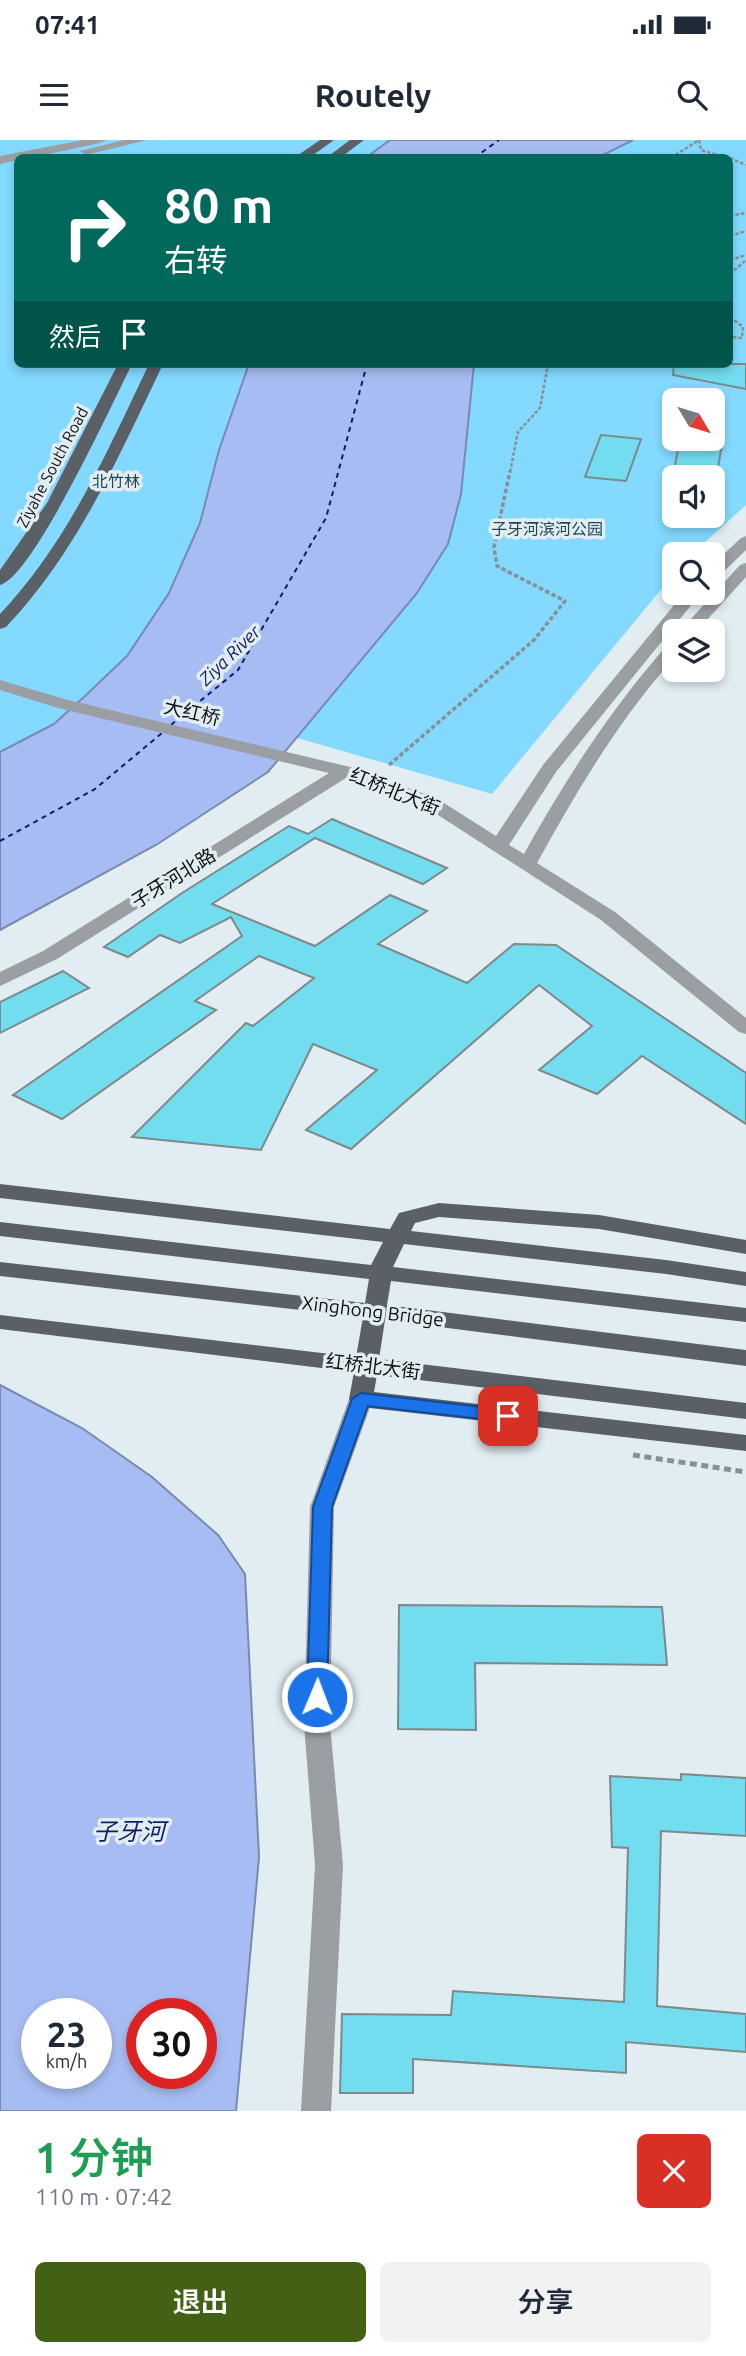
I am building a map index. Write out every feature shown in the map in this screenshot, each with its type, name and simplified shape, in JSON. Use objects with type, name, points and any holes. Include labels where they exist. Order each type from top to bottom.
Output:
[{"type":"main road","points":[[306,154],[328,140]]},
{"type":"main road","points":[[338,154],[358,140]]},
{"type":"main road","name":"Ziyahe South Road","points":[[0,580],[32,541],[50,513],[123,368]]},
{"type":"main road","points":[[0,624],[43,576],[66,541],[154,368]]},
{"type":"main road","points":[[0,1191],[653,1265],[746,1279]]},
{"type":"main road","points":[[746,1248],[599,1222],[439,1210],[407,1218],[383,1262],[361,1399],[746,1443]]},
{"type":"main road","name":"Xinghong Bridge","points":[[0,1229],[746,1315]]},
{"type":"main road","name":"Xinghong Bridge","points":[[0,1269],[746,1358]]},
{"type":"main road","name":"红桥北大街","points":[[0,1322],[746,1411]]},
{"type":"street","points":[[30,154],[100,140]]},
{"type":"street","points":[[75,154],[141,140]]},
{"type":"street","points":[[725,561],[746,541]]},
{"type":"street","points":[[699,619],[746,568]]},
{"type":"street","points":[[499,846],[548,769],[683,605]]},
{"type":"street","points":[[527,866],[573,781],[634,693],[662,661]]},
{"type":"street","name":"大红桥","points":[[0,685],[64,704],[310,761]]},
{"type":"street","name":"红桥北大街","points":[[310,761],[372,779],[430,802],[608,916],[746,1028]]},
{"type":"street","name":"子牙河北路","points":[[0,980],[50,956],[344,771]]},
{"type":"street","points":[[316,2111],[328,1865],[317,1724],[322,1507],[361,1399]]},
{"type":"path","points":[[677,154],[699,140],[701,149],[717,154]]},
{"type":"path","points":[[733,319],[743,327],[744,338]]},
{"type":"path","points":[[372,779],[534,640],[565,601],[497,566],[494,547],[517,432],[540,408],[547,368]]},
{"type":"green space","name":"北竹林","points":[[0,140],[415,140],[394,154],[14,154],[14,368],[278,368],[205,579],[58,735],[0,765]]},
{"type":"green space","name":"子牙河滨河公园","points":[[602,140],[746,140],[746,505],[725,524],[725,465],[662,465],[662,528],[721,528],[705,542],[662,542],[662,589],[492,794],[273,731],[440,368],[733,368],[733,154],[572,154]]},
{"type":"water","points":[[390,140],[633,140],[605,154],[371,154]]},
{"type":"water","name":"Ziya River","points":[[248,368],[474,368],[461,494],[448,544],[417,593],[268,772],[156,845],[0,930],[0,752],[54,724],[127,656],[169,593],[200,523],[219,450]]},
{"type":"water","name":"子牙河","points":[[0,1385],[82,1428],[152,1477],[218,1535],[245,1574],[259,1857],[236,2111],[0,2111]]},
{"type":"building","points":[[733,364],[746,364],[746,389],[673,375],[674,368],[733,368]]},
{"type":"building","points":[[601,435],[641,439],[626,481],[585,477]]},
{"type":"building","points":[[677,452],[721,452],[718,465],[675,465]]},
{"type":"building","points":[[332,819],[447,868],[423,884],[315,838],[212,904],[315,946],[390,895],[427,911],[378,944],[467,983],[514,944],[556,945],[746,1073],[746,1124],[642,1056],[597,1094],[539,1070],[592,1026],[539,985],[351,1149],[306,1130],[377,1070],[313,1044],[261,1150],[132,1137],[246,1023],[253,1026],[314,978],[259,956],[195,1001],[216,1010],[62,1119],[13,1095],[242,936],[231,917],[180,943],[160,935],[128,957],[104,947],[182,893],[289,826],[308,834]]},
{"type":"building","points":[[63,971],[89,988],[0,1033],[0,1002]]},
{"type":"building","points":[[399,1605],[662,1607],[667,1665],[475,1663],[476,1730],[398,1729]]},
{"type":"building","points":[[681,1774],[746,1778],[746,1836],[661,1831],[657,2006],[746,2014],[746,2052],[626,2042],[626,2073],[413,2059],[413,2093],[340,2093],[342,2014],[451,2015],[453,1991],[624,2002],[628,1848],[612,1847],[610,1776],[681,1780]]},
{"type":"ferry route","points":[[480,154],[499,140]]},
{"type":"ferry route","points":[[171,725],[238,670],[326,518],[366,368]]},
{"type":"ferry route","points":[[0,841],[95,789],[162,733]]},
{"type":"route","points":[[317,1697],[322,1507],[355,1422],[361,1399],[508,1416]]}]
